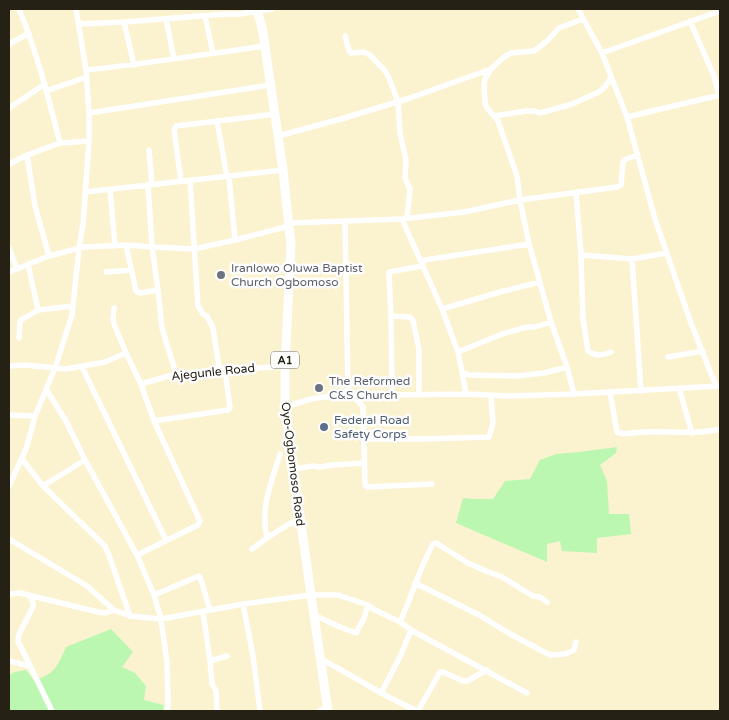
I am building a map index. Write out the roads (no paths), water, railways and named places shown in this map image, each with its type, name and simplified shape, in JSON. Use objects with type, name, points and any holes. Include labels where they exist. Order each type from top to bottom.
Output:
[{"type":"highway","name":"Oyo-Ogbomoso Road","points":[[256,10],[261,23],[276,114],[289,223],[291,257],[285,366],[285,407],[328,709]]},
{"type":"street","points":[[19,9],[29,33],[46,88],[60,143]]},
{"type":"street","points":[[9,486],[26,449],[34,416],[55,368],[70,324],[73,306],[83,224],[89,141],[87,77],[76,9]]},
{"type":"street","points":[[79,24],[240,14],[272,9]]},
{"type":"street","points":[[285,407],[325,397],[466,394],[510,396],[718,386],[691,323],[655,219],[627,117],[602,53],[578,9]]},
{"type":"street","points":[[602,53],[720,11]]},
{"type":"street","points":[[206,16],[213,53]]},
{"type":"street","points":[[574,394],[567,367],[551,322],[530,244],[520,200],[517,176],[498,121],[487,108],[483,90],[485,79],[504,57],[511,53],[534,51],[559,28],[583,18]]},
{"type":"street","points":[[166,19],[174,59]]},
{"type":"street","points":[[627,117],[720,95],[714,76],[690,21]]},
{"type":"street","points":[[124,22],[134,65]]},
{"type":"street","points":[[9,44],[29,33]]},
{"type":"street","points":[[345,36],[351,53],[368,54],[386,71],[398,102],[400,132],[406,160],[405,178],[410,189],[405,219],[422,266],[442,309],[458,352],[466,394]]},
{"type":"street","points":[[86,70],[265,46]]},
{"type":"street","points":[[278,136],[398,102],[491,70]]},
{"type":"street","points":[[9,108],[46,88],[87,77]]},
{"type":"street","points":[[494,116],[534,111],[540,113],[572,104],[599,92],[605,87],[611,77]]},
{"type":"street","points":[[89,113],[270,85]]},
{"type":"street","points":[[181,181],[174,130],[176,126],[276,114]]},
{"type":"street","points":[[217,121],[227,177],[229,177],[235,240]]},
{"type":"street","points":[[9,164],[60,143],[89,141]]},
{"type":"street","points":[[150,150],[152,247],[163,333],[176,374]]},
{"type":"street","points":[[28,155],[35,206],[49,256]]},
{"type":"street","points":[[9,272],[49,256],[79,248],[126,245],[194,249],[285,227],[289,223],[405,219],[464,212],[520,200],[617,187],[621,185],[623,162],[638,155]]},
{"type":"street","points":[[85,192],[283,170]]},
{"type":"street","points":[[154,422],[228,410],[230,408],[225,370],[219,367],[211,320],[203,314],[198,306],[190,180]]},
{"type":"street","points":[[110,190],[115,246]]},
{"type":"street","points":[[576,192],[581,255],[583,319],[588,351],[593,354],[602,355],[611,352]]},
{"type":"street","points":[[345,222],[348,391],[363,407],[365,485],[367,487],[432,484]]},
{"type":"street","points":[[422,266],[425,260],[530,244]]},
{"type":"street","points":[[126,245],[136,291],[138,293],[158,290]]},
{"type":"street","points":[[9,248],[17,269]]},
{"type":"street","points":[[581,255],[632,260],[667,253]]},
{"type":"street","points":[[632,260],[641,391]]},
{"type":"street","points":[[28,264],[38,310]]},
{"type":"street","points":[[392,395],[389,275],[390,272],[422,266]]},
{"type":"street","points":[[106,272],[132,270]]},
{"type":"street","points":[[442,309],[540,282]]},
{"type":"street","points":[[19,338],[21,320],[38,310],[73,306]]},
{"type":"street","points":[[114,308],[114,324],[141,384],[154,422],[200,521],[198,525],[137,555]]},
{"type":"street","points":[[391,316],[410,317],[413,321],[419,349],[419,395]]},
{"type":"street","points":[[458,352],[502,334],[551,322]]},
{"type":"street","points":[[668,357],[703,351]]},
{"type":"street","points":[[9,366],[25,364],[66,369],[105,362],[126,353]]},
{"type":"street","name":"Ajegunle Road","points":[[141,384],[176,374],[285,366]]},
{"type":"street","points":[[82,367],[166,540]]},
{"type":"street","points":[[462,372],[469,375],[516,376],[544,373],[567,367]]},
{"type":"street","points":[[679,388],[692,433]]},
{"type":"street","points":[[46,389],[66,421],[137,555],[154,595],[161,619],[167,662],[167,711]]},
{"type":"street","points":[[610,392],[617,432],[619,434],[646,432],[692,433],[720,429]]},
{"type":"street","points":[[364,439],[489,437],[493,423],[490,395]]},
{"type":"street","points":[[9,415],[34,416]]},
{"type":"street","points":[[267,538],[264,526],[268,490],[280,454]]},
{"type":"street","points":[[22,459],[43,486],[105,546],[130,616]]},
{"type":"street","points":[[43,486],[86,460]]},
{"type":"street","points":[[293,469],[364,463]]},
{"type":"street","points":[[252,549],[300,518]]},
{"type":"street","points":[[9,540],[87,586],[114,610],[130,616],[161,619],[244,604],[311,595],[338,595],[368,604],[373,609],[400,622],[414,632],[528,693]]},
{"type":"street","points":[[400,622],[426,556],[433,544],[436,543],[468,563],[502,577],[533,596],[540,597],[548,602]]},
{"type":"street","points":[[154,595],[199,576],[210,610]]},
{"type":"street","points":[[415,583],[479,615],[550,655],[565,654],[574,650],[576,642]]},
{"type":"street","points":[[9,594],[20,593],[98,612],[105,613],[114,610]]},
{"type":"street","points":[[30,596],[34,607],[18,638],[52,711]]},
{"type":"street","points":[[244,604],[260,711]]},
{"type":"street","points":[[314,615],[340,628],[356,633],[364,618],[368,604]]},
{"type":"street","points":[[203,612],[212,684],[216,691],[217,711]]},
{"type":"street","points":[[381,693],[400,657],[411,630],[414,632]]},
{"type":"street","points":[[210,661],[227,656]]},
{"type":"street","points":[[320,659],[338,667],[402,705],[418,711],[440,672],[463,681],[487,670]]},
{"type":"street","points":[[9,661],[30,666]]},
{"type":"street","points":[[319,711],[328,709]]},
{"type":"place","name":"Iranlowo Oluwa Baptist Church Ogbomoso","points":[[221,275]]},
{"type":"place","name":"The Reformed C&S Church","points":[[319,388]]},
{"type":"place","name":"Federal Road Safety Corps","points":[[324,427]]}]
